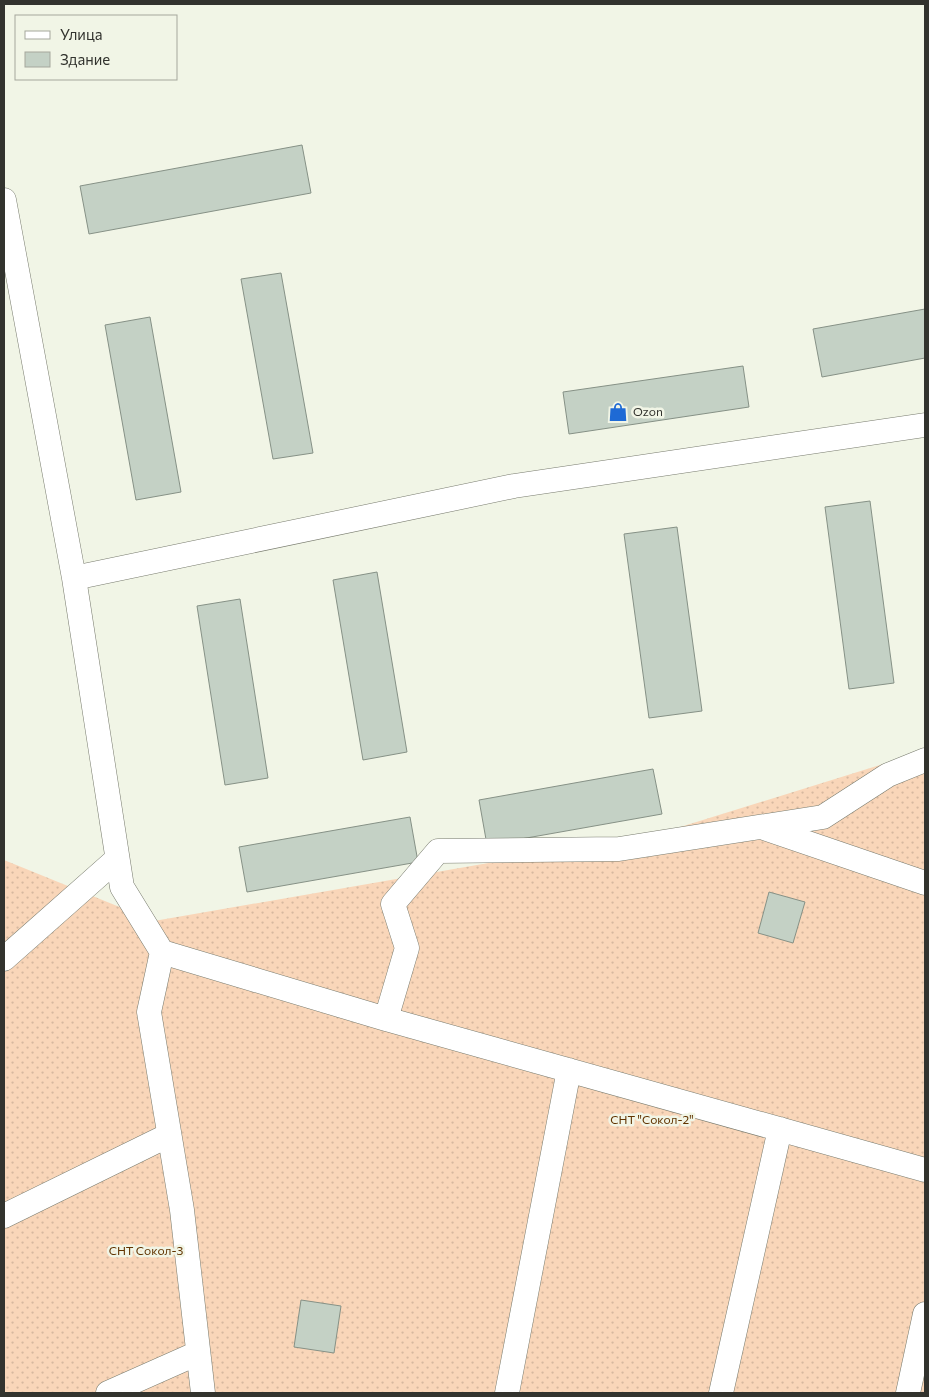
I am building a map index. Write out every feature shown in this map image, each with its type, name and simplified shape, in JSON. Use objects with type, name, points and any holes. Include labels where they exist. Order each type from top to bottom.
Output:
[{"type":"street","points":[[4,200],[74,578],[122,887],[162,952],[386,1019],[925,1170]]},
{"type":"street","points":[[74,578],[514,486],[925,425]]},
{"type":"street","points":[[386,1019],[407,948],[393,904],[438,851],[619,849],[823,817],[888,775],[925,760]]},
{"type":"street","points":[[821,848],[823,817]]},
{"type":"street","points":[[761,827],[925,883]]},
{"type":"street","points":[[4,959],[117,858]]},
{"type":"street","points":[[162,952],[149,1012],[182,1210],[203,1393]]},
{"type":"street","points":[[507,1393],[569,1070]]},
{"type":"street","points":[[721,1393],[780,1129]]},
{"type":"street","points":[[4,1216],[169,1135]]},
{"type":"street","points":[[908,1393],[925,1314]]},
{"type":"street","points":[[108,1393],[198,1354]]},
{"type":"green space","name":"СНТ \"Сокол-2\"","points":[[925,751],[925,1393],[4,1393],[4,860],[154,921],[661,833]]},
{"type":"building","points":[[302,145],[311,193],[89,234],[80,186]]},
{"type":"building","points":[[281,273],[313,453],[273,459],[241,279]]},
{"type":"building","points":[[925,309],[925,358],[822,377],[813,329]]},
{"type":"building","points":[[150,317],[181,492],[136,500],[105,325]]},
{"type":"building","points":[[743,366],[749,407],[569,434],[563,392]]},
{"type":"building","points":[[870,501],[894,683],[849,689],[825,507]]},
{"type":"building","points":[[677,527],[702,711],[649,718],[624,534]]},
{"type":"building","points":[[377,572],[407,752],[363,760],[333,580]]},
{"type":"building","points":[[240,599],[268,778],[225,785],[197,606]]},
{"type":"building","points":[[653,769],[662,814],[487,845],[479,800]]},
{"type":"building","points":[[410,817],[418,862],[247,892],[239,847]]},
{"type":"building","points":[[769,892],[805,902],[793,943],[758,933]]},
{"type":"building","points":[[301,1300],[341,1306],[334,1353],[294,1347]]},
{"type":"place","name":"Ozon","points":[[618,412]]},
{"type":"park label","name":"СНТ Сокол-3","points":[[146,1251]]}]
